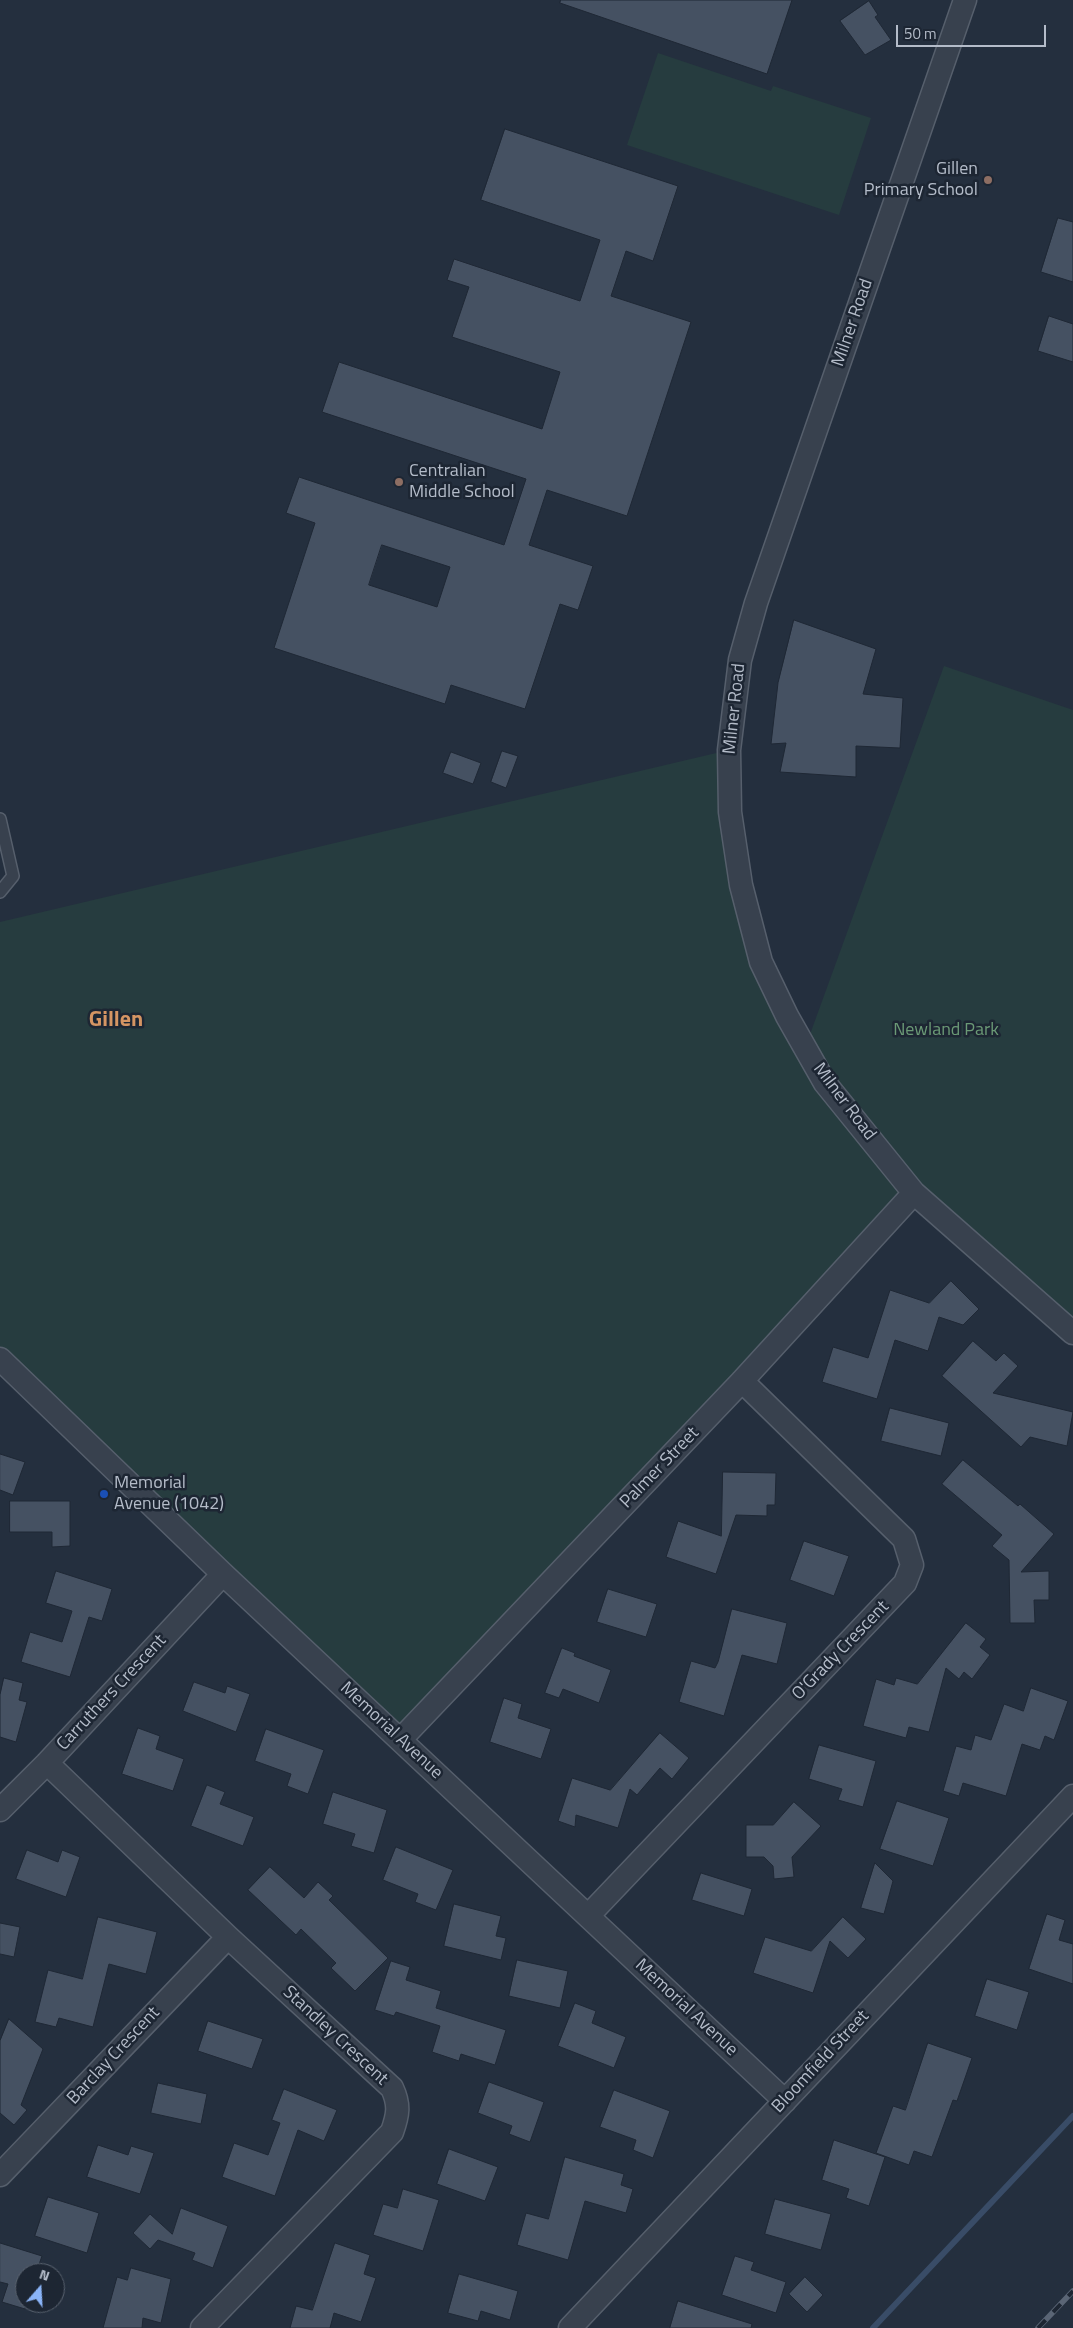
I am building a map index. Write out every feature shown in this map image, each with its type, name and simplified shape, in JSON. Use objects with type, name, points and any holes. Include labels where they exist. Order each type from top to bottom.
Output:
[{"type":"street","name":"Milner Road","points":[[965,0],[756,603],[740,660],[729,750],[730,812],[740,886],[761,962],[787,1016],[825,1083],[914,1193],[1073,1332]]},
{"type":"street","name":"Palmer Street","points":[[401,1739],[742,1381],[914,1193]]},
{"type":"street","name":"Memorial Avenue","points":[[0,1358],[223,1574],[785,2100]]},
{"type":"street","name":"O'Grady Crescent","points":[[588,1916],[905,1583],[912,1565],[904,1539],[742,1381]]},
{"type":"street","name":"Carruthers Crescent","points":[[0,1810],[47,1763],[223,1574]]},
{"type":"street","name":"Standley Crescent","points":[[47,1763],[228,1936],[392,2088],[398,2102],[398,2114],[392,2132],[202,2328]]},
{"type":"street","name":"Bloomfield Street","points":[[570,2328],[1073,1796]]},
{"type":"street","name":"Barclay Crescent","points":[[0,2175],[228,1936]]},
{"type":"lane","points":[[0,818],[13,876],[0,892]]},
{"type":"green space","points":[[658,53],[771,91],[773,86],[871,118],[839,215],[627,145]]},
{"type":"green space","name":"Newland Park","points":[[944,666],[1073,710],[1073,1331],[915,1193],[401,1739],[0,1359],[0,922],[729,750],[741,885],[805,1048]]},
{"type":"building","points":[[561,0],[792,0],[767,74],[560,3]]},
{"type":"building","points":[[869,1],[878,15],[875,17],[891,40],[865,55],[840,21]]},
{"type":"building","name":"Centralian Middle School","points":[[505,129],[678,186],[653,261],[626,251],[611,296],[691,322],[627,516],[547,490],[529,545],[593,566],[578,610],[560,604],[525,709],[451,685],[445,704],[274,648],[315,523],[286,513],[299,477],[504,545],[526,479],[322,412],[339,362],[542,429],[560,372],[452,337],[469,287],[447,280],[454,259],[580,301],[600,240],[481,200]],"holes":[[[382,545],[450,567],[437,607],[369,585]]]},
{"type":"building","points":[[1058,218],[1073,222],[1073,282],[1041,272]]},
{"type":"building","points":[[1049,316],[1073,324],[1073,362],[1038,351]]},
{"type":"building","points":[[794,620],[876,649],[863,694],[903,698],[900,748],[856,746],[856,777],[780,772],[786,743],[771,744],[778,683]]},
{"type":"building","points":[[502,751],[518,756],[506,788],[491,782]]},
{"type":"building","points":[[451,752],[481,763],[473,784],[443,773]]},
{"type":"building","points":[[951,1281],[979,1309],[963,1325],[939,1317],[928,1351],[895,1340],[877,1399],[822,1382],[833,1347],[868,1358],[890,1290],[929,1303]]},
{"type":"building","points":[[973,1341],[996,1361],[1004,1353],[1018,1366],[993,1393],[1073,1412],[1067,1446],[1030,1437],[1021,1447],[942,1376]]},
{"type":"building","points":[[890,1408],[949,1423],[941,1456],[881,1441]]},
{"type":"building","points":[[0,1454],[25,1462],[13,1495],[0,1490]]},
{"type":"building","points":[[963,1460],[1018,1506],[1020,1504],[1054,1534],[1021,1572],[1049,1571],[1049,1600],[1034,1600],[1035,1623],[1010,1623],[1009,1560],[992,1546],[1002,1535],[942,1484]]},
{"type":"building","points":[[723,1472],[776,1473],[775,1505],[767,1505],[767,1516],[736,1515],[716,1574],[666,1557],[678,1521],[721,1536]]},
{"type":"building","points":[[10,1501],[70,1501],[70,1546],[52,1547],[52,1532],[10,1532]]},
{"type":"building","points":[[804,1541],[849,1556],[834,1596],[790,1580]]},
{"type":"building","points":[[56,1571],[112,1589],[102,1621],[89,1617],[70,1677],[21,1662],[30,1632],[62,1642],[72,1611],[46,1603]]},
{"type":"building","points":[[608,1589],[657,1604],[646,1637],[597,1622]]},
{"type":"building","points":[[732,1609],[787,1623],[777,1664],[742,1655],[724,1716],[679,1702],[691,1661],[715,1668]]},
{"type":"building","points":[[966,1623],[986,1639],[980,1647],[990,1655],[972,1679],[964,1672],[959,1679],[946,1668],[929,1732],[909,1727],[906,1738],[863,1726],[876,1679],[894,1685],[896,1678],[917,1684]]},
{"type":"building","points":[[562,1648],[575,1653],[574,1656],[611,1670],[599,1703],[563,1689],[559,1698],[545,1693]]},
{"type":"building","points":[[4,1678],[23,1683],[19,1700],[27,1702],[16,1742],[0,1737],[0,1695]]},
{"type":"building","points":[[194,1682],[225,1693],[227,1686],[250,1694],[236,1732],[183,1711]]},
{"type":"building","points":[[1031,1688],[1068,1701],[1054,1740],[1045,1736],[1040,1750],[1022,1744],[1006,1796],[963,1783],[959,1796],[943,1791],[956,1746],[971,1750],[975,1735],[991,1740],[1004,1704],[1023,1711]]},
{"type":"building","points":[[504,1698],[522,1704],[518,1718],[551,1729],[541,1759],[490,1742]]},
{"type":"building","points":[[138,1728],[160,1736],[156,1749],[184,1759],[173,1791],[122,1774]]},
{"type":"building","points":[[266,1729],[324,1750],[308,1794],[287,1786],[291,1774],[255,1761]]},
{"type":"building","points":[[660,1733],[689,1758],[672,1779],[660,1768],[637,1795],[630,1789],[618,1828],[576,1815],[575,1827],[558,1821],[572,1778],[610,1790]]},
{"type":"building","points":[[819,1745],[876,1761],[863,1807],[838,1800],[842,1789],[809,1779]]},
{"type":"building","points":[[207,1785],[225,1792],[220,1804],[254,1817],[243,1846],[191,1826]]},
{"type":"building","points":[[333,1792],[387,1810],[374,1853],[351,1846],[355,1834],[323,1824]]},
{"type":"building","points":[[897,1801],[949,1818],[933,1866],[880,1849]]},
{"type":"building","points":[[794,1802],[821,1826],[792,1857],[794,1877],[774,1879],[773,1866],[764,1857],[746,1857],[746,1825],[773,1825]]},
{"type":"building","points":[[396,1847],[453,1870],[436,1910],[415,1902],[418,1894],[383,1880]]},
{"type":"building","points":[[27,1850],[58,1862],[62,1850],[80,1857],[66,1897],[16,1879]]},
{"type":"building","points":[[875,1863],[893,1881],[884,1914],[861,1908]]},
{"type":"building","points":[[270,1867],[304,1898],[318,1882],[333,1896],[329,1900],[388,1958],[355,1991],[331,1968],[336,1963],[301,1929],[296,1935],[248,1890]]},
{"type":"building","points":[[701,1873],[752,1889],[744,1916],[692,1900]]},
{"type":"building","points":[[454,1904],[501,1916],[496,1936],[506,1938],[501,1960],[444,1946]]},
{"type":"building","points":[[1047,1914],[1065,1920],[1059,1940],[1073,1944],[1073,1984],[1029,1969]]},
{"type":"building","points":[[98,1917],[157,1932],[146,1974],[109,1964],[93,2027],[59,2018],[56,2027],[35,2022],[48,1970],[82,1979]]},
{"type":"building","points":[[843,1917],[866,1939],[848,1958],[830,1941],[813,1993],[753,1973],[765,1937],[811,1951]]},
{"type":"building","points":[[0,1923],[20,1927],[14,1957],[0,1954]]},
{"type":"building","points":[[517,1960],[568,1971],[560,2008],[509,1996]]},
{"type":"building","points":[[391,1961],[410,1967],[406,1980],[441,1991],[436,2008],[506,2030],[495,2065],[461,2054],[459,2061],[432,2052],[440,2026],[396,2012],[394,2016],[375,2010]]},
{"type":"building","points":[[987,1979],[1029,1992],[1017,2030],[975,2016]]},
{"type":"building","points":[[575,2003],[596,2011],[592,2023],[626,2037],[614,2068],[558,2046]]},
{"type":"building","points":[[9,2019],[43,2049],[21,2105],[27,2110],[14,2125],[0,2113],[0,2041]]},
{"type":"building","points":[[208,2021],[263,2039],[252,2069],[198,2051]]},
{"type":"building","points":[[928,2043],[972,2058],[957,2101],[953,2100],[932,2157],[914,2151],[909,2165],[876,2153],[893,2106],[905,2110]]},
{"type":"building","points":[[489,2082],[544,2102],[530,2142],[509,2134],[512,2126],[478,2113]]},
{"type":"building","points":[[158,2083],[207,2094],[201,2124],[151,2113]]},
{"type":"building","points":[[284,2089],[337,2110],[324,2141],[298,2130],[275,2196],[222,2177],[234,2143],[268,2155],[280,2123],[272,2120]]},
{"type":"building","points":[[614,2090],[670,2111],[653,2158],[633,2150],[636,2140],[600,2127]]},
{"type":"building","points":[[834,2140],[885,2157],[869,2206],[846,2198],[849,2189],[822,2180]]},
{"type":"building","points":[[98,2145],[128,2155],[131,2146],[154,2153],[140,2194],[87,2177]]},
{"type":"building","points":[[449,2149],[498,2167],[485,2201],[437,2184]]},
{"type":"building","points":[[565,2157],[624,2174],[621,2185],[633,2189],[626,2213],[585,2201],[568,2260],[517,2245],[526,2213],[548,2219]]},
{"type":"building","points":[[403,2189],[439,2200],[423,2251],[373,2235],[383,2204],[397,2208]]},
{"type":"building","points":[[48,2197],[99,2213],[87,2253],[35,2236]]},
{"type":"building","points":[[775,2199],[831,2214],[821,2250],[765,2234]]},
{"type":"building","points":[[181,2208],[228,2226],[213,2268],[192,2260],[195,2253],[158,2240],[150,2249],[133,2233],[150,2214],[172,2234]]},
{"type":"building","points":[[0,2243],[42,2256],[40,2263],[15,2263],[15,2306],[2,2302],[8,2284],[0,2282]]},
{"type":"building","points":[[335,2243],[370,2255],[364,2274],[376,2278],[361,2322],[334,2313],[330,2328],[290,2328],[296,2306],[312,2310]]},
{"type":"building","points":[[735,2256],[754,2262],[751,2270],[786,2282],[776,2313],[722,2295]]},
{"type":"building","points":[[131,2268],[171,2279],[161,2323],[143,2318],[142,2328],[103,2328],[117,2277],[127,2280]]},
{"type":"building","points":[[459,2274],[518,2291],[510,2320],[481,2311],[478,2321],[448,2313]]},
{"type":"building","points":[[805,2277],[823,2295],[807,2312],[789,2294]]},
{"type":"building","points":[[678,2301],[752,2324],[751,2328],[670,2328]]},
{"type":"waterway","points":[[873,2328],[1073,2116]]},
{"type":"railway","points":[[1038,2328],[1073,2291]]},
{"type":"place","name":"Gillen Primary School","points":[[988,180]]},
{"type":"place","name":"Centralian Middle School","points":[[399,482]]},
{"type":"place","name":"Memorial Avenue (1042)","points":[[104,1494]]},
{"type":"district","name":"Gillen","points":[[116,1021]]}]
